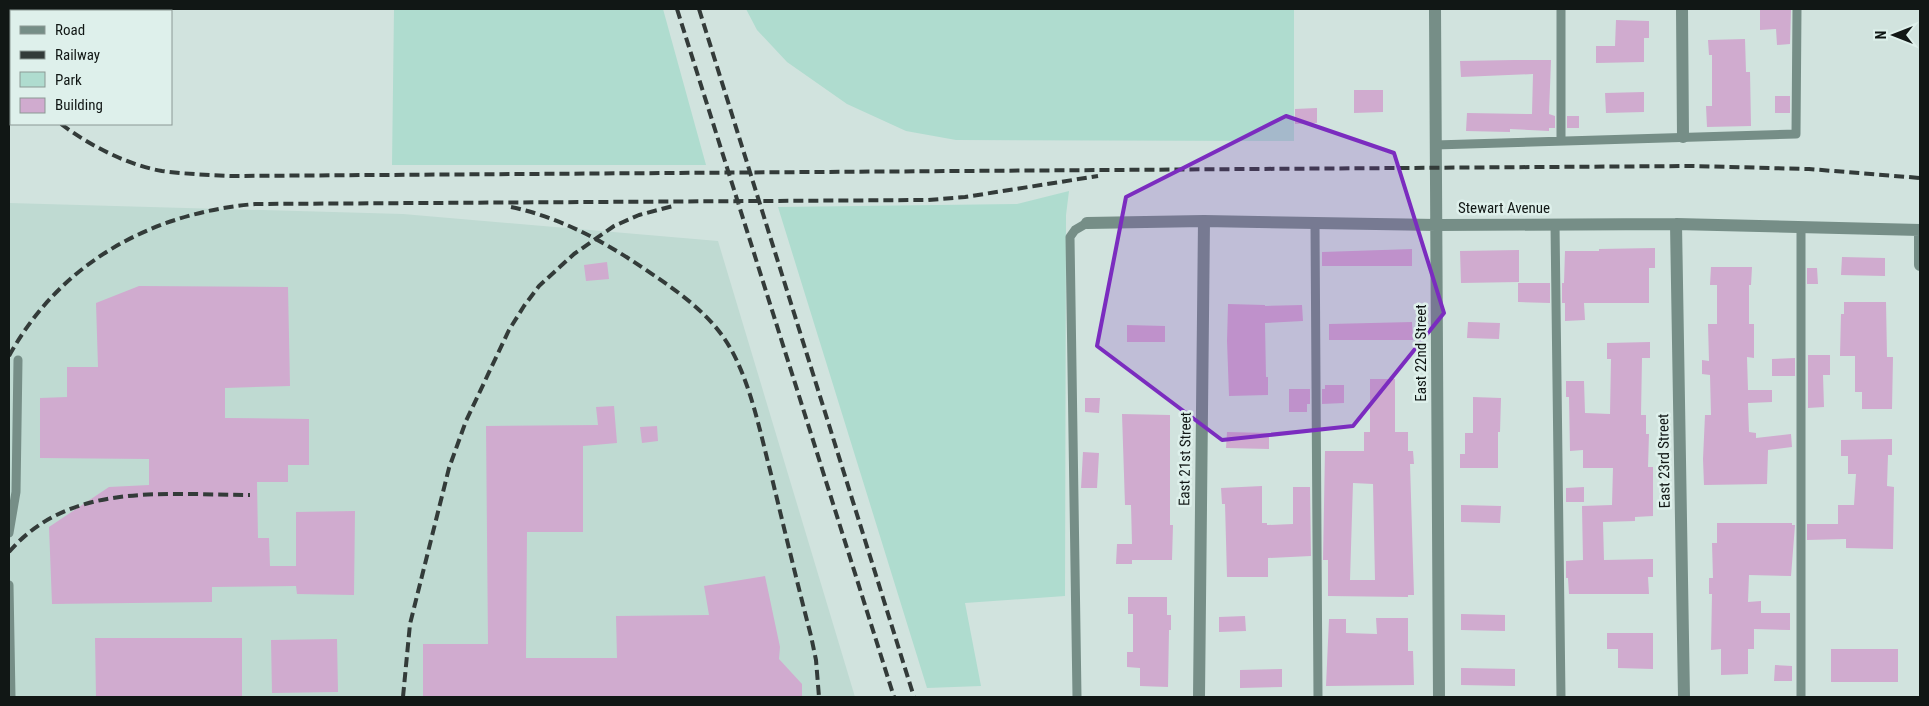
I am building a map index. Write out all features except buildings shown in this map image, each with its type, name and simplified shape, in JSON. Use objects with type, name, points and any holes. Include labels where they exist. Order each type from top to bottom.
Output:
[{"type":"street","name":"East 22nd Street","points":[[1435,9],[1439,697]]},
{"type":"street","points":[[1682,9],[1683,137]]},
{"type":"street","name":"Stewart Avenue","points":[[1087,222],[1204,221],[1436,225],[1676,224],[1920,230]]},
{"type":"street","name":"East 21st Street","points":[[1199,697],[1204,221]]},
{"type":"street","name":"East 23rd Street","points":[[1676,224],[1684,697]]},
{"type":"street","points":[[1920,230],[1920,266]]},
{"type":"lane","points":[[1561,9],[1561,141]]},
{"type":"lane","points":[[1435,145],[1796,134],[1797,9]]},
{"type":"lane","points":[[1077,697],[1070,237],[1075,230],[1087,222]]},
{"type":"lane","points":[[1315,223],[1318,697]]},
{"type":"lane","points":[[1555,224],[1561,697]]},
{"type":"lane","points":[[1801,227],[1801,697]]},
{"type":"lane","points":[[9,533],[16,492],[18,360]]},
{"type":"lane","points":[[9,586],[11,697]]},
{"type":"highlighted area","points":[[1286,116],[1394,153],[1444,313],[1353,426],[1222,440],[1097,346],[1126,197]]},
{"type":"shaded area","points":[[9,203],[403,214],[718,241],[855,697],[9,697]]},
{"type":"green space","points":[[394,9],[663,9],[706,165],[392,165]]},
{"type":"green space","points":[[746,9],[1294,9],[1294,141],[956,140],[906,131],[847,104],[787,62],[757,30]]},
{"type":"green space","points":[[1069,191],[1066,215],[1065,596],[965,603],[981,686],[927,688],[778,207],[1017,204]]},
{"type":"railway","points":[[677,9],[894,697]]},
{"type":"railway","points":[[699,9],[914,697]]},
{"type":"railway","points":[[63,125],[96,147],[135,164],[162,171],[231,176],[1690,166],[1809,169],[1920,178]]},
{"type":"railway","points":[[9,356],[30,323],[54,294],[82,269],[112,248],[145,232],[180,218],[217,209],[255,204],[928,200],[965,197],[1098,176]]},
{"type":"railway","points":[[403,697],[410,624],[449,468],[466,421],[509,330],[539,286],[574,254],[614,226],[639,215],[673,206]]},
{"type":"railway","points":[[511,207],[558,221],[617,251],[693,305],[715,326],[733,352],[747,386],[758,422],[811,636],[816,660],[819,697]]},
{"type":"railway","points":[[9,552],[33,529],[60,513],[90,503],[120,497],[152,494],[250,495]]}]
